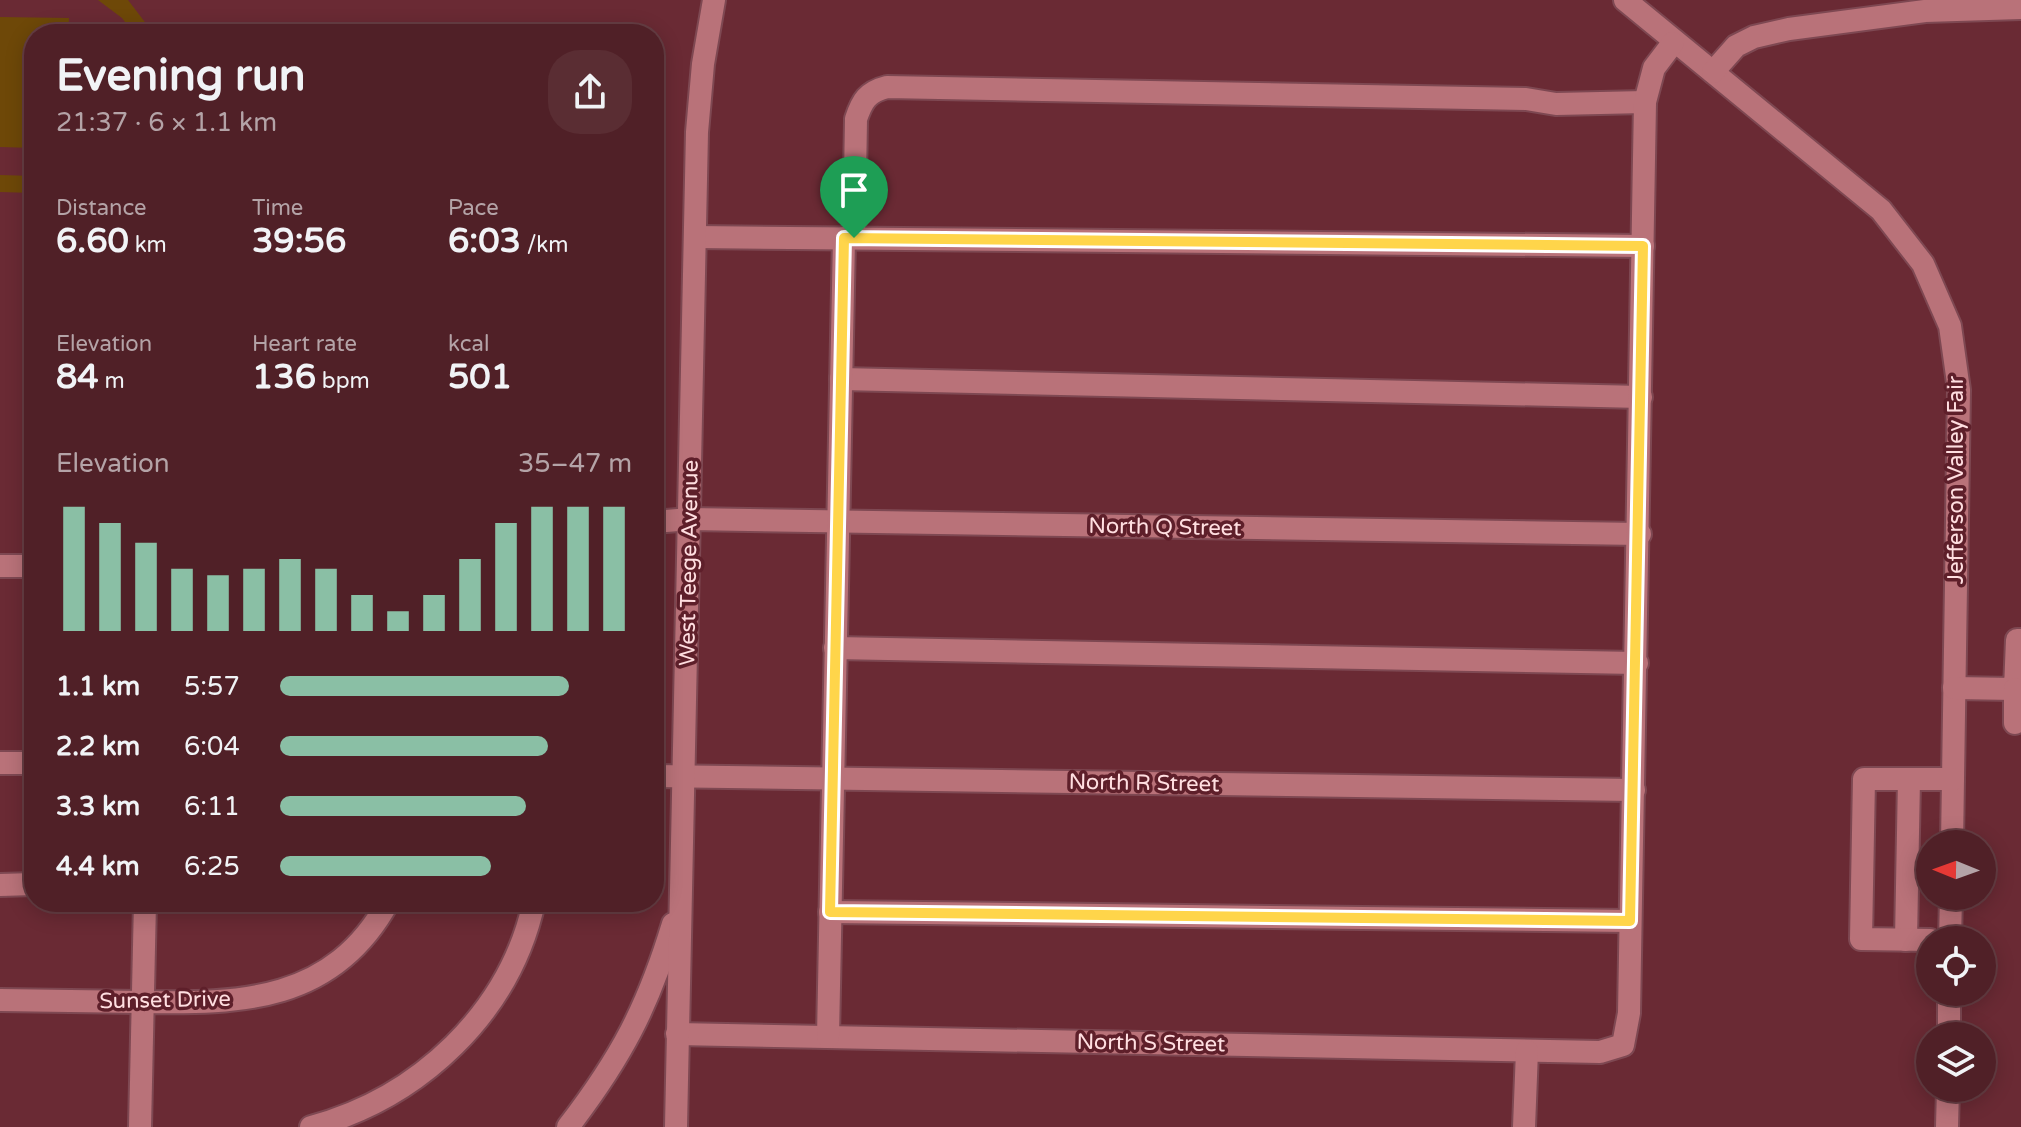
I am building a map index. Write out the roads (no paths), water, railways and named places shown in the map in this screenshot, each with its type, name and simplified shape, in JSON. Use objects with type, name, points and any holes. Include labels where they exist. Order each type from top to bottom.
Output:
[{"type":"street","name":"West Teege Avenue","points":[[676,1127],[697,132],[703,64],[714,0]]},
{"type":"street","name":"Jefferson Valley Fair","points":[[1625,0],[1673,43],[1713,72],[1881,210],[1923,264],[1950,326],[1959,390],[1952,830]]},
{"type":"street","points":[[1713,72],[1736,46],[1754,37],[1961,4],[2021,8]]},
{"type":"street","points":[[830,912],[1630,921],[1640,534],[1645,102],[1654,68],[1673,43]]},
{"type":"street","points":[[828,1037],[841,379],[856,119],[861,102],[872,90],[887,87],[1510,99],[1556,104],[1645,102]]},
{"type":"street","points":[[695,237],[1643,246]]},
{"type":"street","points":[[841,379],[1641,397]]},
{"type":"street","name":"North Q Street","points":[[664,521],[690,519],[1640,534]]},
{"type":"street","points":[[0,566],[24,566]]},
{"type":"street","points":[[2015,723],[2017,640],[2021,640]]},
{"type":"street","points":[[835,648],[1637,663]]},
{"type":"street","points":[[1954,688],[2015,689]]},
{"type":"street","points":[[0,763],[24,763]]},
{"type":"street","name":"North R Street","points":[[664,776],[1634,790]]},
{"type":"street","points":[[1916,940],[1861,939],[1864,779],[1953,779]]},
{"type":"street","points":[[1906,940],[1909,779]]},
{"type":"street","points":[[0,885],[24,884]]},
{"type":"street","points":[[568,1127],[625,1048],[654,987],[682,896]]},
{"type":"street","points":[[140,1127],[145,912]]},
{"type":"street","name":"Sunset Drive","points":[[0,1000],[219,1003],[288,990],[332,968],[351,953],[367,936],[382,912]]},
{"type":"street","points":[[311,1127],[338,1120],[373,1103],[417,1077],[453,1048],[486,1011],[512,962],[530,912]]},
{"type":"street","name":"North S Street","points":[[677,1034],[1600,1052],[1623,1045],[1629,1013],[1630,921]]},
{"type":"street","points":[[1524,1127],[1527,1051]]},
{"type":"street","points":[[1947,1127],[1948,1102]]}]
